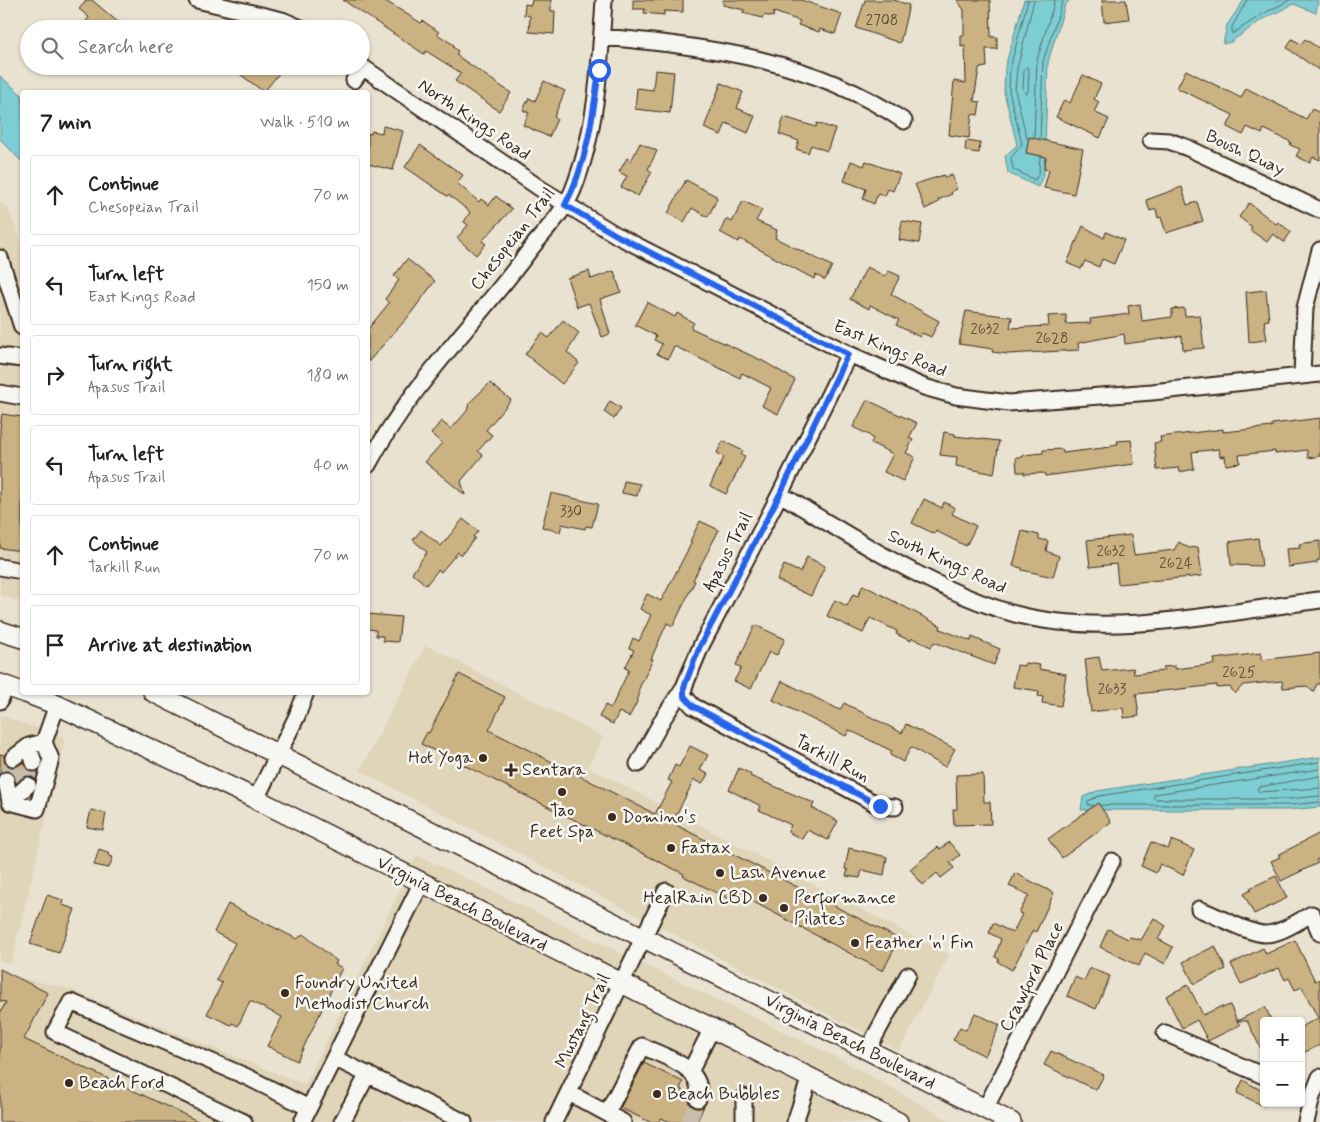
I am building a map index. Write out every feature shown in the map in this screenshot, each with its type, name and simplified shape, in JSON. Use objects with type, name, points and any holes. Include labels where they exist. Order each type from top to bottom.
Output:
[{"type":"main road","points":[[0,630],[20,637]]},
{"type":"main road","name":"Virginia Beach Boulevard","points":[[23,695],[57,705],[256,798],[421,884],[898,1122]]},
{"type":"main road","name":"Virginia Beach Boulevard","points":[[159,695],[1010,1122]]},
{"type":"street","points":[[197,0],[282,20]]},
{"type":"street","name":"Chesopeian Trail","points":[[370,461],[387,428],[416,390],[510,277],[565,205],[573,190],[587,144],[595,103],[604,0]]},
{"type":"street","points":[[602,37],[663,43],[760,59],[801,70],[875,101],[904,121]]},
{"type":"street","name":"North Kings Road","points":[[370,71],[565,205]]},
{"type":"street","points":[[354,80],[357,75]]},
{"type":"street","name":"Boush Quay","points":[[1151,140],[1169,141],[1188,148],[1320,210]]},
{"type":"street","name":"East Kings Road","points":[[565,205],[618,236],[848,354],[882,370],[940,392],[985,402],[1009,403],[1152,392],[1302,374],[1320,374]]},
{"type":"street","points":[[1302,374],[1306,308],[1320,250]]},
{"type":"street","points":[[0,258],[20,321]]},
{"type":"street","name":"Apasus Trail","points":[[638,764],[664,716],[684,687],[700,646],[780,494],[848,354]]},
{"type":"street","points":[[0,356],[20,359]]},
{"type":"street","points":[[0,393],[20,397]]},
{"type":"street","name":"South Kings Road","points":[[780,494],[859,541],[961,594],[1016,614],[1056,621],[1092,624],[1144,622],[1320,600]]},
{"type":"street","points":[[0,566],[20,571]]},
{"type":"street","name":"Tarkill Run","points":[[684,687],[684,696],[693,706],[880,806],[895,806]]},
{"type":"street","points":[[256,798],[305,695]]},
{"type":"street","points":[[25,757],[44,742],[57,705]]},
{"type":"street","points":[[10,802],[37,809],[51,759],[44,742]]},
{"type":"street","points":[[10,802],[17,783],[10,802]]},
{"type":"street","name":"Crawford Place","points":[[985,1109],[1112,862]]},
{"type":"street","points":[[244,1122],[55,1032],[71,1002],[245,1076],[305,1115],[421,884]]},
{"type":"street","name":"Mustang Trail","points":[[554,1122],[666,891]]},
{"type":"street","points":[[1199,909],[1252,932],[1264,934],[1280,930],[1312,914],[1320,933]]},
{"type":"street","points":[[867,1050],[908,975]]},
{"type":"street","points":[[691,1070],[712,1028]]},
{"type":"street","points":[[1165,1033],[1260,1074]]},
{"type":"street","points":[[607,1113],[642,1046],[691,1070],[699,1086],[698,1099]]},
{"type":"street","points":[[334,1058],[464,1122]]},
{"type":"street","points":[[342,1122],[368,1074]]},
{"type":"street","points":[[795,1122],[810,1077]]},
{"type":"street","points":[[1306,1122],[1306,1095],[1320,1077]]},
{"type":"street","points":[[569,1093],[623,1122]]},
{"type":"street","points":[[744,1097],[744,1122]]},
{"type":"shaded area","points":[[0,202],[8,208],[20,240],[20,601],[0,595]]},
{"type":"shaded area","points":[[426,645],[603,737],[588,767],[949,955],[899,1051],[360,771]]},
{"type":"shaded area","points":[[0,715],[65,738],[11,964],[0,961]]},
{"type":"shaded area","points":[[417,855],[838,1058],[952,1122],[0,1122],[0,973],[66,988],[305,1085]]},
{"type":"water","points":[[1024,0],[1070,0],[1065,5],[1048,62],[1044,173],[1038,187],[1008,173],[1005,156],[1017,145],[1004,92],[1005,67]]},
{"type":"water","points":[[1244,0],[1318,0],[1316,13],[1294,4],[1263,19],[1231,42],[1223,44],[1227,25]]},
{"type":"water","points":[[0,76],[20,93],[20,160],[0,139]]},
{"type":"water","points":[[1320,757],[1320,807],[1289,810],[1081,810],[1083,797],[1097,791]]},
{"type":"building","points":[[87,0],[92,0],[115,20],[87,20],[89,17],[79,9]]},
{"type":"building","points":[[343,0],[384,0],[421,23],[423,21],[439,32],[437,34],[454,45],[453,47],[458,51],[456,55],[511,93],[499,111],[455,81],[461,73],[426,51],[424,54]]},
{"type":"building","points":[[532,0],[551,0],[551,11],[555,11],[554,34],[529,32],[530,16],[524,15],[525,4],[531,5]]},
{"type":"building","points":[[633,0],[683,0],[683,12],[664,11],[664,15],[644,13],[645,9],[633,9]]},
{"type":"building","points":[[723,0],[801,0],[842,14],[835,34],[820,29],[819,32],[798,25],[800,21],[774,12],[773,17],[764,15],[763,18],[743,13],[744,10],[723,5]]},
{"type":"building","points":[[865,0],[894,0],[909,5],[900,43],[856,28]]},
{"type":"building","points":[[957,0],[990,0],[991,37],[997,37],[997,49],[986,49],[987,67],[979,68],[974,101],[980,102],[978,115],[972,114],[969,138],[949,135],[954,81],[966,83],[965,46],[961,47],[961,35],[964,35],[964,10]]},
{"type":"building","points":[[1102,0],[1126,0],[1129,19],[1104,22]]},
{"type":"building","points":[[1292,39],[1301,44],[1305,39],[1320,49],[1320,71],[1287,48]]},
{"type":"building","points":[[655,70],[674,72],[670,113],[635,109],[637,88],[653,90]]},
{"type":"building","points":[[1186,70],[1241,98],[1246,88],[1306,119],[1312,109],[1320,113],[1320,160],[1313,157],[1310,163],[1296,156],[1300,149],[1290,145],[1291,142],[1264,129],[1262,134],[1247,127],[1243,135],[1227,127],[1233,115],[1177,88]]},
{"type":"building","points":[[241,75],[278,75],[266,90],[261,90]]},
{"type":"building","points":[[1083,75],[1101,84],[1094,99],[1099,102],[1094,112],[1109,119],[1100,138],[1056,117],[1064,100],[1070,103]]},
{"type":"building","points":[[544,81],[565,91],[554,117],[557,119],[549,137],[523,125],[529,113],[523,110],[529,98],[535,101]]},
{"type":"building","points":[[721,83],[743,92],[737,108],[755,116],[748,133],[726,123],[721,135],[704,128]]},
{"type":"building","points":[[784,117],[816,127],[817,123],[835,129],[827,151],[811,145],[808,153],[796,149],[799,141],[779,134]]},
{"type":"building","points":[[383,126],[403,131],[393,170],[370,164],[370,134],[372,131],[382,133]]},
{"type":"building","points":[[1029,137],[1083,149],[1074,194],[1044,188],[1049,170],[1044,169],[1046,157],[1026,153]]},
{"type":"building","points":[[966,141],[980,143],[979,153],[965,151]]},
{"type":"building","points":[[640,143],[657,151],[648,169],[652,172],[638,196],[621,187],[627,176],[619,172],[627,158],[631,161]]},
{"type":"building","points":[[420,145],[463,175],[457,183],[479,202],[481,199],[489,205],[496,196],[512,209],[482,241],[486,244],[476,255],[457,238],[468,225],[464,222],[470,212],[449,195],[447,196],[405,167]]},
{"type":"building","points":[[851,161],[864,166],[866,161],[900,174],[893,191],[888,189],[885,196],[878,193],[874,204],[863,199],[866,189],[844,181]]},
{"type":"building","points":[[944,175],[945,178],[952,175],[957,189],[951,192],[952,194],[938,200],[939,202],[925,209],[915,184]]},
{"type":"building","points":[[686,180],[716,196],[717,199],[708,217],[692,208],[684,222],[668,213]]},
{"type":"building","points":[[1182,187],[1187,205],[1197,202],[1203,221],[1166,233],[1161,217],[1158,218],[1156,209],[1150,211],[1146,200]]},
{"type":"building","points":[[743,201],[762,210],[756,221],[777,230],[775,238],[832,266],[825,280],[816,275],[814,279],[740,239],[738,242],[720,232],[726,219],[732,222]]},
{"type":"building","points":[[1249,203],[1276,224],[1278,222],[1291,232],[1284,242],[1273,234],[1267,242],[1250,230],[1252,227],[1239,217]]},
{"type":"building","points":[[902,221],[922,224],[919,243],[899,240]]},
{"type":"building","points":[[1083,226],[1104,238],[1106,232],[1124,240],[1114,264],[1102,259],[1099,267],[1085,261],[1081,269],[1067,263]]},
{"type":"building","points":[[407,259],[435,281],[408,317],[370,360],[370,327],[389,303],[385,299],[399,280],[394,276]]},
{"type":"building","points":[[867,267],[885,276],[889,271],[900,276],[891,294],[939,321],[931,337],[922,333],[920,337],[896,325],[899,320],[870,305],[869,309],[850,299]]},
{"type":"building","points":[[589,271],[591,279],[614,271],[621,292],[600,299],[610,334],[602,337],[589,303],[577,307],[567,278]]},
{"type":"building","points":[[1266,290],[1269,320],[1264,321],[1267,340],[1249,342],[1246,292]]},
{"type":"building","points":[[647,302],[675,317],[677,313],[694,323],[691,328],[763,361],[795,380],[778,414],[762,406],[771,388],[742,373],[740,378],[674,346],[668,359],[657,354],[662,344],[654,340],[656,336],[635,325]]},
{"type":"building","points":[[1140,304],[1142,321],[1172,317],[1172,309],[1184,308],[1185,316],[1200,315],[1204,348],[1183,350],[1182,336],[1125,344],[1124,334],[1078,343],[1079,350],[1008,354],[992,352],[993,349],[959,344],[966,311],[1012,317],[1010,328],[1049,326],[1048,316],[1066,315],[1066,324],[1091,323],[1090,319],[1129,314],[1128,306]]},
{"type":"building","points":[[563,320],[579,333],[567,352],[579,363],[562,384],[525,354],[542,333],[549,338]]},
{"type":"building","points":[[490,383],[511,400],[486,430],[492,435],[478,451],[483,455],[461,481],[465,495],[425,462],[442,443],[431,434],[441,421],[451,429],[467,411],[469,403]]},
{"type":"building","points":[[867,400],[917,423],[909,438],[913,440],[906,453],[915,457],[903,481],[884,472],[893,454],[871,443],[873,439],[869,435],[853,427]]},
{"type":"building","points":[[610,401],[621,408],[614,419],[604,412]]},
{"type":"building","points":[[2,414],[20,417],[20,551],[0,548],[0,428]]},
{"type":"building","points":[[1320,418],[1320,456],[1308,458],[1307,450],[1275,454],[1275,451],[1239,455],[1240,463],[1226,465],[1225,456],[1220,457],[1219,449],[1192,452],[1194,469],[1180,472],[1179,468],[1157,470],[1154,443],[1161,442],[1160,437],[1223,429],[1223,432],[1272,427],[1272,424]]},
{"type":"building","points":[[944,432],[955,434],[955,436],[999,441],[994,474],[956,466],[957,457],[940,455]]},
{"type":"building","points":[[1131,440],[1134,464],[1045,476],[1044,473],[1024,474],[1024,472],[1017,472],[1016,457],[1023,457],[1023,455],[1043,453],[1043,450],[1062,449],[1063,453],[1111,447],[1111,445],[1118,444],[1117,441]]},
{"type":"building","points":[[723,441],[743,451],[741,455],[745,457],[726,494],[710,486],[724,457],[717,453]]},
{"type":"building","points":[[624,481],[640,484],[637,496],[622,493]]},
{"type":"building","points":[[551,493],[598,504],[592,527],[586,526],[585,529],[562,524],[560,532],[542,527]]},
{"type":"building","points":[[924,499],[942,508],[944,502],[955,508],[952,514],[976,526],[966,546],[936,531],[935,534],[912,523]]},
{"type":"building","points":[[463,519],[478,531],[473,537],[475,538],[461,555],[458,552],[441,572],[438,570],[426,585],[412,573],[427,552],[413,540],[421,530],[441,546]]},
{"type":"building","points":[[700,521],[719,530],[693,580],[695,581],[673,626],[667,623],[638,691],[640,692],[637,702],[629,717],[619,712],[613,724],[599,717],[605,705],[611,708],[629,670],[625,668],[634,650],[629,648],[633,638],[639,641],[651,615],[640,609],[647,594],[661,601],[692,542],[690,541]]},
{"type":"building","points":[[1022,531],[1039,535],[1039,539],[1048,541],[1046,551],[1059,556],[1053,577],[1013,566]]},
{"type":"building","points":[[1131,535],[1134,555],[1174,550],[1179,542],[1189,548],[1198,547],[1202,576],[1118,584],[1116,564],[1090,567],[1087,540]]},
{"type":"building","points":[[1258,538],[1262,566],[1231,565],[1229,542]]},
{"type":"building","points":[[1320,541],[1320,560],[1317,560],[1317,563],[1288,567],[1286,549],[1300,548],[1299,544]]},
{"type":"building","points":[[807,557],[825,566],[811,596],[777,580],[784,565],[800,572]]},
{"type":"building","points":[[863,585],[941,626],[940,629],[971,641],[972,637],[1000,649],[994,665],[934,642],[931,647],[912,638],[911,641],[896,634],[897,631],[870,618],[863,633],[827,616],[835,600],[847,606],[853,594],[858,596]]},
{"type":"building","points":[[370,614],[401,617],[398,642],[383,641],[383,636],[376,636],[376,630],[370,629]]},
{"type":"building","points":[[755,625],[785,639],[777,655],[769,652],[751,689],[734,681],[741,668],[736,665]]},
{"type":"building","points":[[1261,653],[1261,660],[1320,653],[1320,684],[1317,684],[1313,692],[1307,686],[1283,688],[1282,681],[1243,685],[1235,694],[1230,687],[1217,688],[1217,685],[1136,694],[1139,716],[1124,718],[1123,708],[1091,712],[1085,659],[1099,657],[1102,671],[1133,668],[1134,674],[1164,671],[1163,667],[1175,666],[1175,669],[1215,664],[1214,659]]},
{"type":"building","points":[[1025,663],[1040,665],[1039,669],[1066,674],[1061,706],[1042,703],[1043,697],[1038,696],[1039,691],[1013,687],[1017,665],[1024,666]]},
{"type":"building","points":[[459,674],[505,697],[489,730],[655,814],[672,782],[668,780],[675,765],[679,767],[690,746],[708,755],[700,770],[708,774],[702,784],[694,780],[672,823],[899,939],[883,971],[733,891],[729,899],[683,876],[684,874],[421,744],[427,732],[429,733]]},
{"type":"building","points":[[782,681],[840,710],[844,703],[902,733],[906,724],[955,749],[945,767],[911,747],[903,762],[890,755],[892,751],[849,730],[846,736],[773,700]]},
{"type":"building","points":[[0,754],[4,755],[5,763],[9,766],[15,767],[24,762],[28,770],[38,771],[35,780],[26,776],[17,783],[10,771],[0,773]]},
{"type":"building","points":[[739,768],[751,774],[750,776],[814,803],[812,808],[838,821],[828,840],[807,830],[802,839],[788,832],[791,825],[759,810],[761,806],[729,790]]},
{"type":"building","points":[[983,774],[984,802],[990,802],[991,824],[954,825],[953,809],[957,809],[956,775]]},
{"type":"building","points":[[1098,803],[1111,822],[1062,858],[1048,839]]},
{"type":"building","points":[[91,810],[106,813],[103,830],[87,827]]},
{"type":"building","points":[[1320,833],[1320,858],[1316,860],[1318,863],[1281,881],[1271,861],[1280,857],[1278,855]]},
{"type":"building","points":[[1172,840],[1194,850],[1183,875],[1160,864],[1156,873],[1141,866],[1151,842],[1168,849]]},
{"type":"building","points":[[949,842],[960,855],[950,863],[954,868],[941,878],[937,873],[923,885],[910,869],[938,847],[940,849]]},
{"type":"building","points":[[849,848],[887,857],[884,875],[862,870],[860,878],[846,876],[848,870],[845,869]]},
{"type":"building","points":[[99,849],[110,853],[109,856],[113,857],[109,868],[94,865]]},
{"type":"building","points":[[1015,873],[1054,893],[1036,932],[1033,930],[1012,970],[998,962],[999,959],[995,957],[1001,939],[989,933],[993,923],[1013,933],[1022,914],[1019,913],[1029,895],[1009,886]]},
{"type":"building","points":[[1276,876],[1287,898],[1254,914],[1244,894],[1251,890],[1250,888]]},
{"type":"building","points":[[47,895],[63,900],[62,905],[75,909],[59,953],[30,944]]},
{"type":"building","name":"Foundry United Methodist Church","points":[[228,904],[297,939],[303,934],[337,961],[335,964],[342,968],[297,1061],[267,1046],[282,1017],[250,1001],[238,1026],[232,1023],[231,1025],[207,1014],[222,983],[216,980],[235,943],[214,932]]},
{"type":"building","points":[[1154,918],[1166,926],[1158,939],[1173,947],[1165,964],[1145,953],[1139,966],[1100,947],[1108,929],[1128,939],[1130,937],[1141,940]]},
{"type":"building","points":[[1295,940],[1315,981],[1320,979],[1320,1045],[1305,1052],[1305,1025],[1318,1018],[1302,987],[1295,990],[1289,978],[1285,980],[1279,968],[1241,984],[1231,964],[1263,948],[1266,954]]},
{"type":"building","points":[[1215,946],[1226,969],[1194,984],[1183,962]]},
{"type":"building","points":[[1090,968],[1110,976],[1096,1009],[1067,996],[1075,977],[1084,981]]},
{"type":"building","name":"Beach Ford","points":[[0,969],[48,993],[24,1039],[200,1122],[0,1122],[0,1013],[6,1002],[0,1001]]},
{"type":"building","points":[[1188,985],[1203,1015],[1222,1006],[1222,1008],[1230,1005],[1240,1025],[1208,1041],[1197,1020],[1182,1028],[1166,996]]},
{"type":"building","points":[[1265,1007],[1270,1017],[1260,1017],[1260,1047],[1247,1021],[1237,1021]]},
{"type":"building","points":[[975,1013],[1000,1025],[985,1056],[953,1040],[960,1027],[966,1030]]},
{"type":"building","points":[[1051,1051],[1104,1075],[1096,1090],[1044,1065]]},
{"type":"building","name":"Beach Bubbles","points":[[644,1063],[683,1082],[680,1089],[689,1094],[690,1104],[697,1108],[704,1106],[697,1122],[671,1122],[661,1118],[659,1122],[650,1122],[620,1108]]},
{"type":"building","points":[[1243,1080],[1260,1090],[1260,1104],[1237,1093]]},
{"type":"tunnel","points":[[6,780],[13,758]]},
{"type":"tunnel","points":[[18,783],[24,760]]},
{"type":"tunnel","points":[[28,785],[34,763]]},
{"type":"tunnel","points":[[689,1122],[698,1099]]},
{"type":"place","name":"Hot Yoga","points":[[483,758]]},
{"type":"place","name":"Sentara","points":[[511,770]]},
{"type":"place","name":"Tao Feet Spa","points":[[562,792]]},
{"type":"place","name":"Domino's","points":[[612,817]]},
{"type":"place","name":"Fastax","points":[[671,848]]},
{"type":"place","name":"Lash Avenue","points":[[720,873]]},
{"type":"place","name":"HealRain CBD","points":[[763,898]]},
{"type":"place","name":"Performance Pilates","points":[[784,908]]},
{"type":"place","name":"Feather 'n' Fin","points":[[855,943]]},
{"type":"place","name":"Foundry United Methodist Church","points":[[285,993]]},
{"type":"place","name":"Beach Ford","points":[[69,1083]]},
{"type":"place","name":"Beach Bubbles","points":[[657,1094]]},
{"type":"route","points":[[599,70],[587,144],[573,190],[565,205],[618,236],[848,354],[780,494],[700,646],[684,687],[684,696],[693,706],[880,806]]}]
